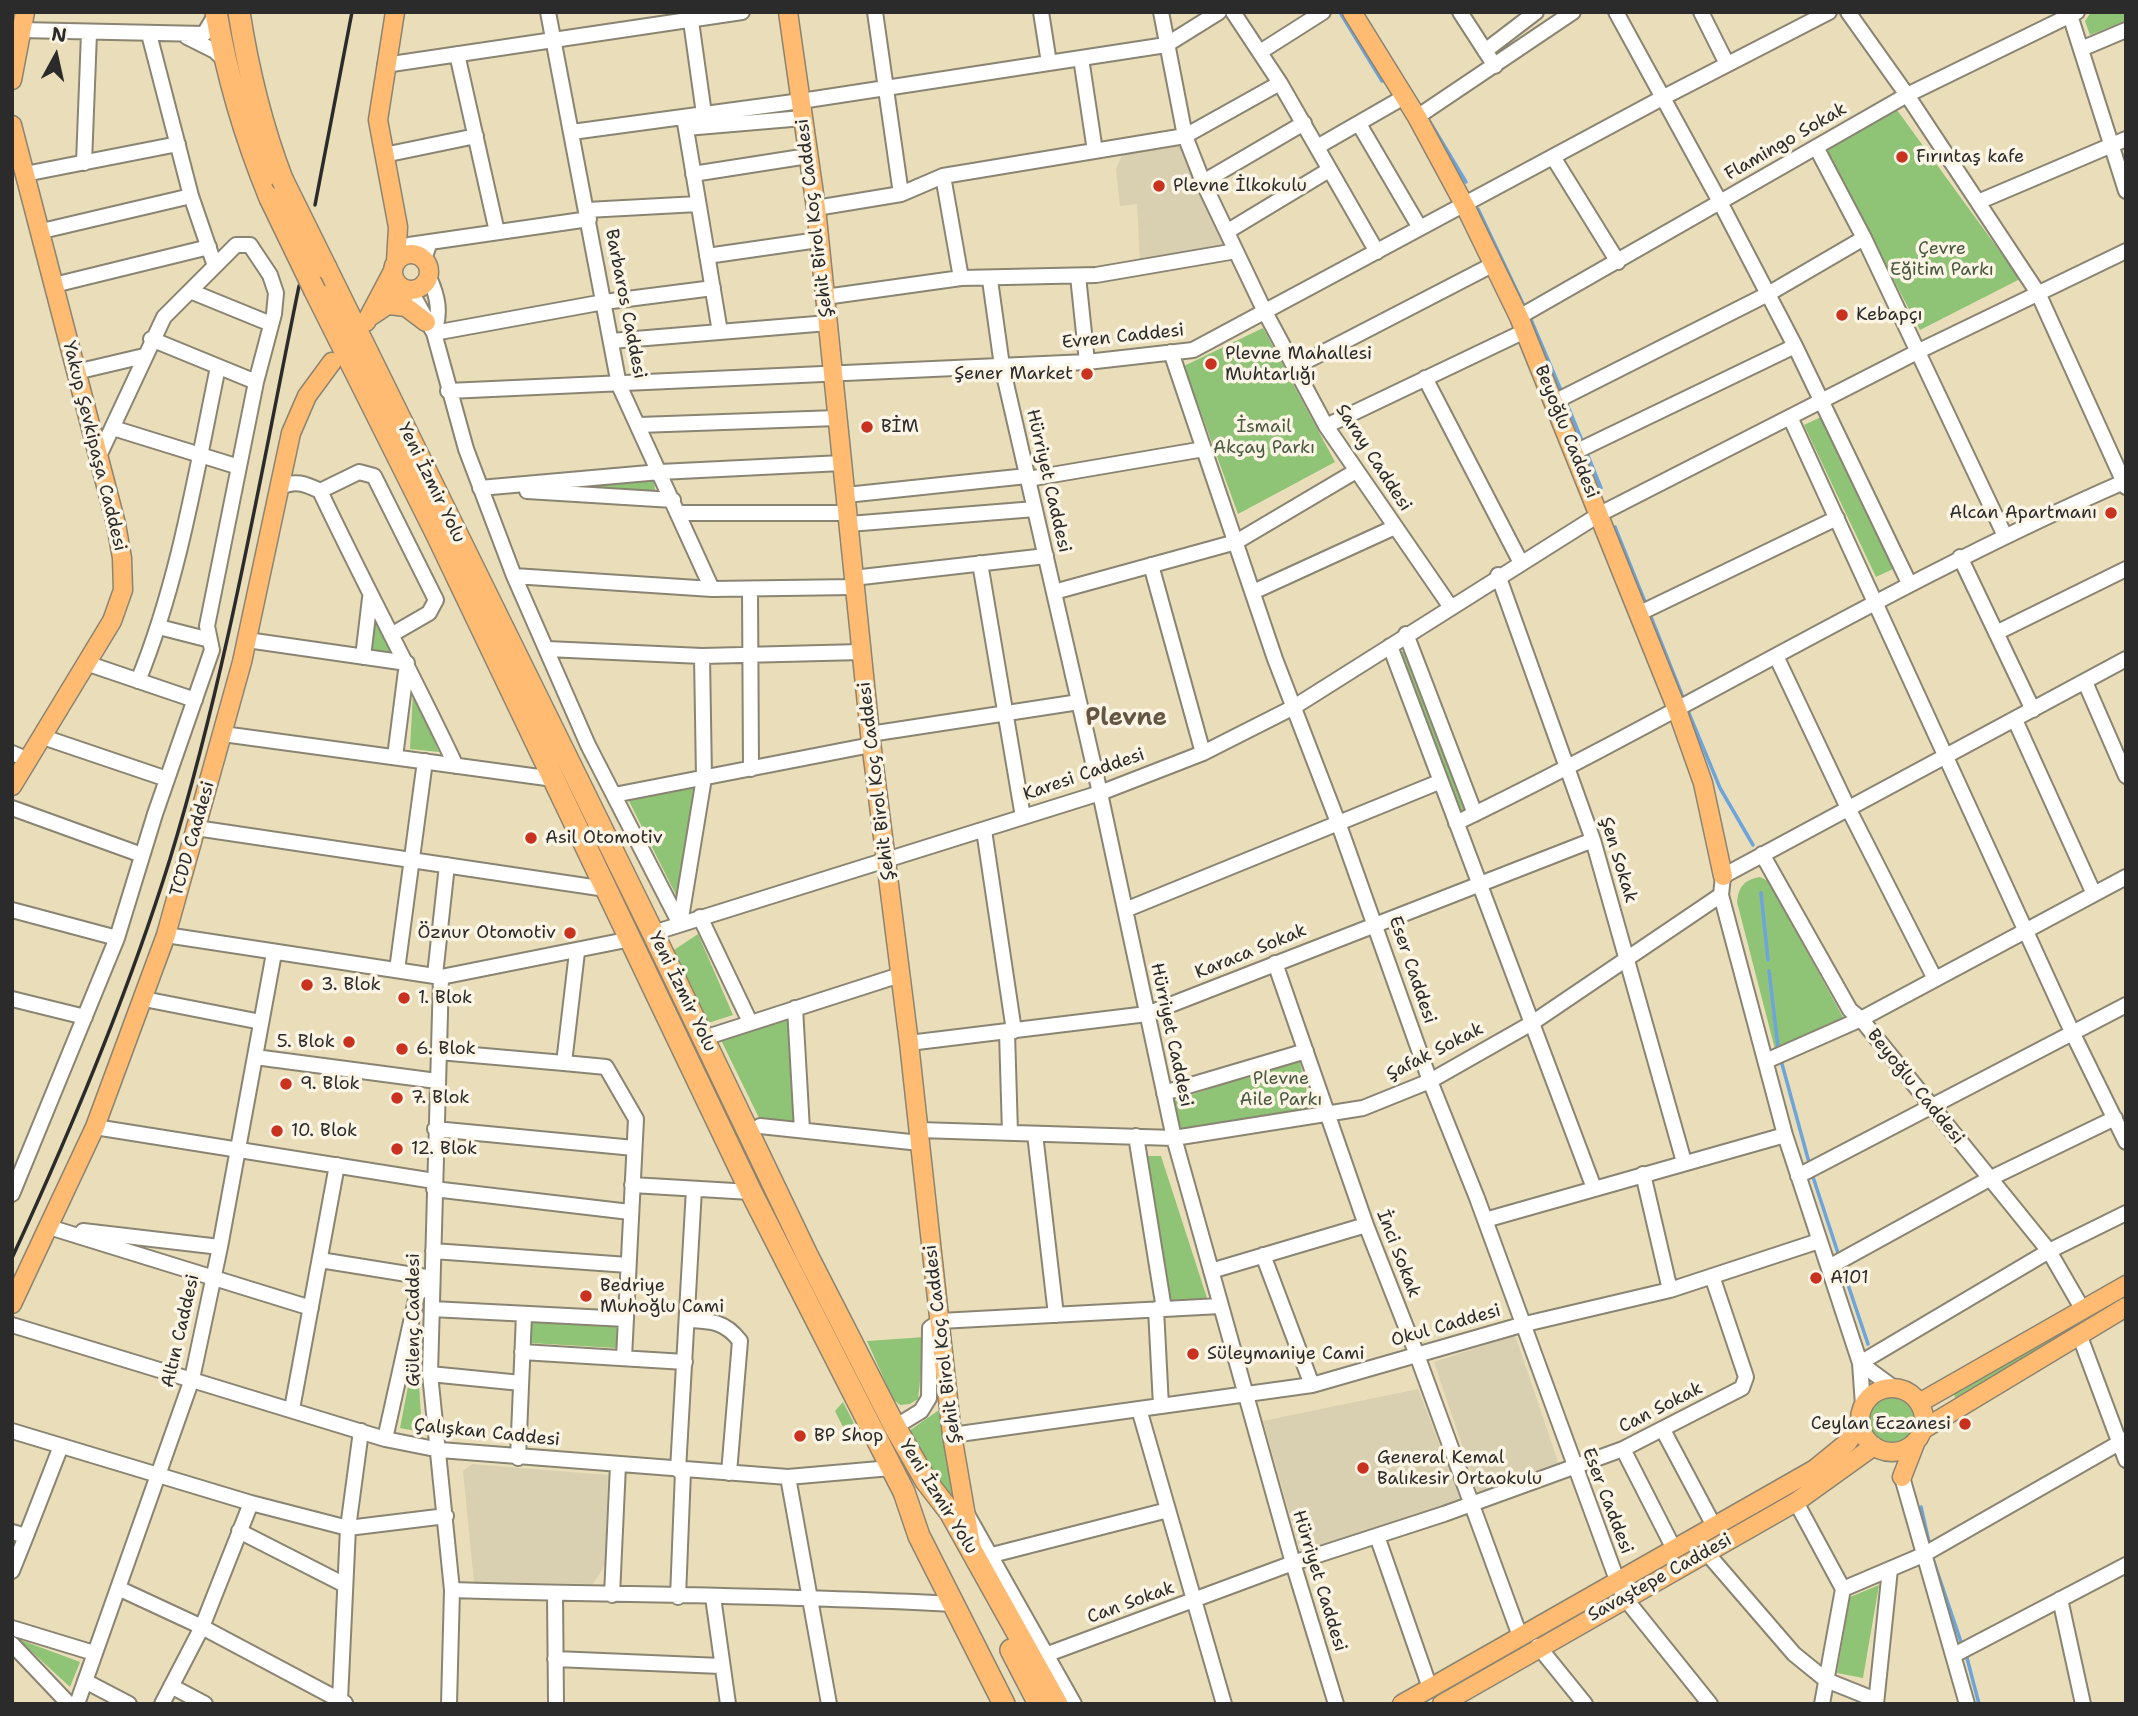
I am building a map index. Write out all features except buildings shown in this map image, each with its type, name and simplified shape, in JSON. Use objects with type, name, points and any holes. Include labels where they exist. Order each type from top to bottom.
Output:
[{"type":"highway","name":"Yeni İzmir Yolu","points":[[239,12],[249,78],[282,179],[653,933],[807,1255],[895,1427],[926,1481],[982,1552],[1058,1704]]},
{"type":"highway","points":[[216,13],[224,60]]},
{"type":"highway","name":"Yeni İzmir Yolu","points":[[224,60],[247,144],[315,291],[554,779],[751,1192],[904,1492],[919,1536],[1004,1704]]},
{"type":"highway","points":[[926,1481],[940,1535]]},
{"type":"highway","points":[[904,1492],[940,1535]]},
{"type":"highway","name":"Yeni İzmir Yolu","points":[[940,1535],[1020,1704]]},
{"type":"highway","name":"Yeni İzmir Yolu","points":[[940,1535],[1040,1704]]},
{"type":"main road","points":[[12,80],[25,12]]},
{"type":"main road","points":[[395,12],[378,108],[398,227],[394,267],[400,286],[410,290]]},
{"type":"main road","name":"Şehit Birol Koç Caddesi","points":[[788,12],[816,208],[853,582],[909,1043],[952,1435],[966,1512],[982,1552]]},
{"type":"main road","name":"Beyoğlu Caddesi","points":[[1352,12],[1417,117],[1465,206],[1525,318],[1560,398],[1581,449],[1600,514],[1703,783],[1723,876]]},
{"type":"main road","name":"Yakup Şevkipaşa Caddesi","points":[[12,125],[19,163],[42,231],[116,524],[122,558],[123,590],[112,621],[43,737],[21,756],[12,786]]},
{"type":"main road","points":[[398,227],[416,253],[429,277],[422,287],[410,290],[368,319],[394,267],[407,254],[416,253]]},
{"type":"main road","points":[[389,305],[406,307],[430,328]]},
{"type":"main road","name":"TCDD Caddesi","points":[[12,1304],[95,1127],[166,935],[247,640],[279,488],[298,414],[332,362]]},
{"type":"main road","points":[[1919,1403],[2126,1285]]},
{"type":"main road","points":[[1879,1448],[1902,1450],[1920,1434],[2126,1307]]},
{"type":"main road","points":[[1894,1388],[1913,1395],[1919,1403],[1924,1421],[1902,1477],[1893,1460],[1862,1432],[1860,1423],[1863,1405],[1876,1392],[1894,1388]]},
{"type":"main road","name":"Savaştepe Caddesi","points":[[1402,1704],[1815,1469],[1848,1441],[1860,1423]]},
{"type":"main road","name":"Savaştepe Caddesi","points":[[1442,1704],[1538,1646],[1796,1502],[1879,1448]]},
{"type":"street","name":"Barbaros Caddesi","points":[[548,12],[620,385],[712,589]]},
{"type":"street","points":[[385,65],[690,16],[742,12]]},
{"type":"street","points":[[875,12],[901,194]]},
{"type":"street","points":[[1041,12],[1049,63]]},
{"type":"street","name":"Saray Caddesi","points":[[1161,12],[1165,20],[1166,45],[1185,136],[1203,182],[1265,312],[1326,426],[1450,606]]},
{"type":"street","points":[[572,132],[802,109],[885,88],[1166,45],[1219,12]]},
{"type":"street","points":[[1233,12],[1280,83],[1377,252]]},
{"type":"street","points":[[1260,52],[1323,12]]},
{"type":"street","points":[[1460,12],[1495,66]]},
{"type":"street","points":[[1485,51],[1536,12]]},
{"type":"street","points":[[1417,117],[1573,12]]},
{"type":"street","points":[[1616,12],[1664,97],[1823,400],[1909,583]]},
{"type":"street","points":[[1701,12],[1727,64]]},
{"type":"street","name":"Evren Caddesi","points":[[448,391],[1087,362],[1193,350],[1664,97],[1829,12]]},
{"type":"street","points":[[1456,823],[1569,769],[1676,707],[1960,557],[2125,483],[2038,293],[1907,95],[1848,12]]},
{"type":"street","points":[[20,30],[182,36],[204,34],[216,13]]},
{"type":"street","points":[[2072,13],[2126,191]]},
{"type":"street","name":"Flamingo Sokak","points":[[1326,426],[1425,378],[1720,202],[1907,95],[2072,13]]},
{"type":"street","points":[[690,16],[704,114]]},
{"type":"street","points":[[2081,49],[2126,30]]},
{"type":"street","points":[[84,163],[89,33]]},
{"type":"street","points":[[149,34],[191,195],[215,265]]},
{"type":"street","points":[[182,36],[200,41],[224,60]]},
{"type":"street","points":[[457,54],[497,232]]},
{"type":"street","points":[[1081,58],[1095,152]]},
{"type":"street","points":[[816,208],[901,194],[943,176],[1185,136],[1280,83]]},
{"type":"street","points":[[1317,147],[1404,97]]},
{"type":"street","points":[[685,122],[704,114],[802,109]]},
{"type":"street","points":[[685,122],[720,332]]},
{"type":"street","points":[[1203,182],[1304,123]]},
{"type":"street","points":[[1359,124],[1420,228]]},
{"type":"street","points":[[384,155],[476,136]]},
{"type":"street","points":[[1978,202],[2126,139]]},
{"type":"street","points":[[19,163],[84,163],[178,145]]},
{"type":"street","points":[[1816,147],[1919,351],[2005,536]]},
{"type":"street","points":[[693,173],[808,156]]},
{"type":"street","points":[[1553,157],[1618,262]]},
{"type":"street","points":[[1228,231],[1329,170]]},
{"type":"street","points":[[943,176],[961,278]]},
{"type":"street","points":[[42,231],[191,195]]},
{"type":"street","points":[[416,253],[430,242],[588,214],[698,204]]},
{"type":"street","points":[[1560,398],[1768,294],[1864,238]]},
{"type":"street","points":[[707,256],[818,240]]},
{"type":"street","points":[[12,1194],[19,1158],[86,1017],[117,938],[167,779],[212,650],[207,626],[276,293],[270,275],[250,245],[236,245],[164,317],[151,339],[98,458]]},
{"type":"street","points":[[54,285],[209,247]]},
{"type":"street","points":[[825,297],[961,278],[990,280],[1078,276],[1236,251]]},
{"type":"street","name":"Karesi Caddesi","points":[[653,933],[1100,793],[1203,753],[1294,707],[1520,561],[1600,514],[1919,351],[2126,251]]},
{"type":"street","points":[[1295,367],[1494,264]]},
{"type":"street","points":[[1078,276],[1087,362]]},
{"type":"street","points":[[429,277],[439,302],[439,319],[430,328]]},
{"type":"street","name":"Hürriyet Caddesi","points":[[990,280],[1002,366],[1100,793],[1174,1138],[1293,1563],[1336,1704]]},
{"type":"street","points":[[430,328],[713,288]]},
{"type":"street","points":[[410,290],[430,328],[480,488],[514,576],[588,745],[680,924]]},
{"type":"street","points":[[190,291],[271,324]]},
{"type":"street","points":[[611,341],[828,323]]},
{"type":"street","points":[[151,339],[256,382]]},
{"type":"street","points":[[1581,449],[1795,346]]},
{"type":"street","name":"Eser Caddesi","points":[[1171,352],[1294,707],[1376,923],[1430,1081],[1485,1220],[1521,1325],[1624,1598],[1702,1700]]},
{"type":"street","points":[[76,372],[144,356]]},
{"type":"street","points":[[138,681],[159,627],[183,542],[218,367]]},
{"type":"street","points":[[1425,378],[1520,561]]},
{"type":"street","points":[[1790,417],[2073,1034],[2126,1142]]},
{"type":"street","points":[[639,425],[837,418]]},
{"type":"street","points":[[113,429],[239,467]]},
{"type":"street","points":[[846,495],[1028,477],[1204,449]]},
{"type":"street","points":[[480,488],[660,472],[842,463]]},
{"type":"street","points":[[1054,592],[1236,541],[1356,471]]},
{"type":"street","points":[[320,491],[359,472],[374,476],[436,600],[429,613],[391,635]]},
{"type":"street","points":[[279,488],[288,483],[305,484],[320,491],[370,598],[407,663],[456,765]]},
{"type":"street","points":[[480,488],[848,519],[1035,509]]},
{"type":"street","points":[[1640,613],[1837,517]]},
{"type":"street","points":[[1253,592],[1395,527]]},
{"type":"street","points":[[514,576],[750,589],[853,582],[1045,556]]},
{"type":"street","points":[[1960,557],[2033,710]]},
{"type":"street","points":[[980,564],[1023,817]]},
{"type":"street","points":[[1151,565],[1203,753]]},
{"type":"street","points":[[1996,632],[2126,569]]},
{"type":"street","name":"Şen Sokak","points":[[1498,575],[1593,840],[1684,1162]]},
{"type":"street","points":[[750,589],[751,769]]},
{"type":"street","points":[[363,657],[370,598]]},
{"type":"street","points":[[159,627],[209,640]]},
{"type":"street","points":[[1406,634],[1475,814]]},
{"type":"street","points":[[247,640],[407,663]]},
{"type":"street","points":[[1390,646],[1594,1188]]},
{"type":"street","points":[[547,649],[702,656],[862,652]]},
{"type":"street","points":[[680,924],[704,778],[702,656]]},
{"type":"street","points":[[1776,656],[1848,808],[1935,979]]},
{"type":"street","points":[[1863,1405],[1860,1363],[1786,1135],[1721,895],[1723,876],[2126,659]]},
{"type":"street","points":[[86,663],[195,700]]},
{"type":"street","points":[[395,757],[407,663]]},
{"type":"street","points":[[2085,682],[2126,776]]},
{"type":"street","points":[[614,796],[751,769],[871,740],[1079,702]]},
{"type":"street","points":[[2015,720],[2094,894]]},
{"type":"street","points":[[223,734],[554,779]]},
{"type":"street","points":[[43,737],[167,779]]},
{"type":"street","points":[[397,970],[425,761]]},
{"type":"street","points":[[1125,910],[1439,782]]},
{"type":"street","points":[[12,808],[142,855]]},
{"type":"street","points":[[196,828],[606,888]]},
{"type":"street","points":[[984,830],[1010,1032],[1010,1133]]},
{"type":"street","name":"Karaca Sokak","points":[[909,1043],[1147,1014],[1479,882],[1593,840]]},
{"type":"street","name":"Beyoğlu Caddesi","points":[[1762,854],[1850,1010],[1861,1019],[2049,1251],[2082,1310]]},
{"type":"street","name":"Gülenç Caddesi","points":[[447,865],[438,976],[439,1052],[430,1374],[440,1450],[452,1590],[449,1704]]},
{"type":"street","points":[[1766,1061],[1861,1019],[2094,894],[2124,883]]},
{"type":"street","name":"Şafak Sokak","points":[[760,1126],[919,1136],[1010,1133],[1174,1138],[1328,1116],[1363,1108],[1430,1081],[1532,1023],[1721,895]]},
{"type":"street","points":[[12,910],[117,938]]},
{"type":"street","points":[[700,917],[750,1022]]},
{"type":"street","points":[[166,935],[438,976],[577,952],[631,939]]},
{"type":"street","points":[[564,1063],[577,952]]},
{"type":"street","name":"Altın Caddesi","points":[[77,1704],[192,1379],[214,1279],[274,953]]},
{"type":"street","name":"İnci Sokak","points":[[1275,963],[1366,1224],[1520,1636]]},
{"type":"street","points":[[704,1038],[900,975]]},
{"type":"street","points":[[12,999],[86,1017]]},
{"type":"street","points":[[144,999],[261,1021]]},
{"type":"street","points":[[1798,1176],[2126,1005]]},
{"type":"street","points":[[795,1008],[802,1130]]},
{"type":"street","points":[[1164,1093],[1306,1051]]},
{"type":"street","points":[[439,1052],[606,1068],[636,1119],[624,1358]]},
{"type":"street","points":[[255,1057],[438,1081]]},
{"type":"street","points":[[1829,1267],[1989,1179],[2115,1118]]},
{"type":"street","points":[[95,1127],[337,1165],[434,1185],[630,1212]]},
{"type":"street","points":[[435,1129],[634,1148]]},
{"type":"street","points":[[1035,1134],[1056,1314]]},
{"type":"street","points":[[1485,1220],[1786,1135]]},
{"type":"street","points":[[1136,1136],[1160,1309],[1161,1406]]},
{"type":"street","points":[[292,1409],[337,1165]]},
{"type":"street","points":[[1643,1174],[1671,1290]]},
{"type":"street","points":[[632,1185],[751,1192]]},
{"type":"street","points":[[678,1597],[685,1362],[695,1189]]},
{"type":"street","points":[[1860,1363],[2049,1251],[2126,1213]]},
{"type":"street","points":[[1211,1271],[1366,1224]]},
{"type":"street","points":[[49,1227],[220,1247]]},
{"type":"street","points":[[49,1227],[311,1308]]},
{"type":"street","name":"Okul Caddesi","points":[[952,1435],[1312,1385],[1521,1325],[1671,1290],[1819,1241]]},
{"type":"street","points":[[433,1251],[628,1265]]},
{"type":"street","points":[[1263,1255],[1312,1385]]},
{"type":"street","points":[[320,1260],[432,1278]]},
{"type":"street","name":"Can Sokak","points":[[1048,1654],[1293,1563],[1471,1504],[1623,1449],[1742,1388],[1746,1377],[1712,1276]]},
{"type":"street","points":[[386,1439],[417,1295],[432,1278]]},
{"type":"street","points":[[895,1427],[921,1412],[929,1398],[930,1328],[940,1321],[1220,1306]]},
{"type":"street","points":[[432,1309],[626,1319]]},
{"type":"street","points":[[518,1458],[524,1315]]},
{"type":"street","points":[[687,1320],[719,1322],[732,1329],[740,1341],[729,1473]]},
{"type":"street","name":"Çalışkan Caddesi","points":[[12,1325],[386,1439],[440,1450],[681,1471],[789,1477],[891,1468]]},
{"type":"street","points":[[2079,1334],[2122,1440],[2126,1460]]},
{"type":"street","points":[[522,1352],[685,1362]]},
{"type":"street","points":[[1860,1363],[1894,1388]]},
{"type":"street","points":[[430,1374],[521,1383]]},
{"type":"street","points":[[1139,1409],[1221,1703]]},
{"type":"street","points":[[1663,1430],[1714,1526]]},
{"type":"street","points":[[12,1431],[250,1503],[348,1528],[446,1516]]},
{"type":"street","points":[[118,1588],[202,1627],[343,1702],[348,1528],[361,1431]]},
{"type":"street","points":[[1843,1589],[1923,1555],[2122,1440]]},
{"type":"street","points":[[12,1571],[19,1534],[61,1446]]},
{"type":"street","points":[[1623,1449],[1674,1549]]},
{"type":"street","points":[[611,1595],[618,1465]]},
{"type":"street","points":[[789,1477],[829,1704]]},
{"type":"street","points":[[1902,1477],[1967,1704]]},
{"type":"street","points":[[1796,1502],[1843,1589],[1822,1704]]},
{"type":"street","points":[[162,1704],[202,1627],[250,1503]]},
{"type":"street","points":[[1074,1704],[1048,1654],[982,1552],[1168,1510]]},
{"type":"street","points":[[239,1531],[345,1585]]},
{"type":"street","points":[[1377,1536],[1430,1688]]},
{"type":"street","points":[[1706,1552],[1794,1654],[1826,1680],[1876,1702],[1891,1569]]},
{"type":"street","points":[[1954,1655],[2126,1566]]},
{"type":"street","points":[[452,1590],[678,1597],[810,1596],[953,1604]]},
{"type":"street","points":[[555,1593],[556,1704]]},
{"type":"street","points":[[713,1597],[720,1666],[728,1704]]},
{"type":"street","points":[[2060,1600],[2083,1704]]},
{"type":"street","points":[[12,1628],[94,1653]]},
{"type":"street","points":[[12,1644],[69,1704]]},
{"type":"street","points":[[1538,1646],[1585,1704]]},
{"type":"street","points":[[555,1659],[720,1666]]},
{"type":"street","points":[[85,1681],[129,1704]]},
{"type":"street","points":[[171,1686],[205,1704]]},
{"type":"shaded area","name":"Plevne İlkokulu","points":[[1180,143],[1227,249],[1140,262],[1137,204],[1120,206],[1116,169],[1122,155]]},
{"type":"shaded area","points":[[1515,1335],[1559,1465],[1478,1492],[1434,1362]]},
{"type":"shaded area","name":"General Kemal Balıkesir Ortaokulu","points":[[1418,1389],[1461,1500],[1301,1554],[1263,1421]]},
{"type":"shaded area","points":[[472,1464],[608,1475],[605,1565],[593,1584],[474,1582],[463,1471]]},
{"type":"green space","points":[[2091,12],[2126,12],[2126,21],[2090,35],[2085,21]]},
{"type":"green space","name":"Çevre Eğitim Parkı","points":[[1897,110],[2020,279],[1920,330],[1826,151]]},
{"type":"green space","name":"İsmail Akçay Parkı","points":[[1263,328],[1335,462],[1238,514],[1184,366]]},
{"type":"green space","points":[[1821,417],[1893,569],[1876,577],[1804,425]]},
{"type":"green space","points":[[654,479],[655,491],[555,484]]},
{"type":"green space","points":[[376,619],[391,653],[371,650]]},
{"type":"green space","points":[[1404,648],[1468,810],[1460,811],[1401,655]]},
{"type":"green space","points":[[413,692],[439,752],[410,749]]},
{"type":"green space","points":[[695,788],[678,899],[628,799]]},
{"type":"green space","points":[[1760,877],[1768,881],[1844,1019],[1776,1053],[1737,902],[1743,885]]},
{"type":"green space","points":[[698,934],[733,1015],[708,1023],[674,950]]},
{"type":"green space","points":[[788,1019],[795,1122],[761,1122],[721,1040]]},
{"type":"green space","name":"Plevne Aile Parkı","points":[[1299,1059],[1311,1108],[1180,1129],[1173,1101]]},
{"type":"green space","points":[[1144,1156],[1161,1156],[1207,1298],[1169,1301]]},
{"type":"green space","points":[[2126,1295],[2126,1300],[1955,1398],[1954,1394]]},
{"type":"green space","points":[[531,1322],[617,1326],[616,1348],[530,1343]]},
{"type":"green space","points":[[925,1337],[918,1399],[910,1404],[900,1405],[893,1399],[867,1341]]},
{"type":"green space","points":[[415,1350],[417,1353],[422,1432],[400,1428]]},
{"type":"green space","points":[[936,1371],[956,1509],[909,1431],[939,1410]]},
{"type":"green space","points":[[1892,1398],[1908,1404],[1914,1420],[1908,1436],[1892,1442],[1876,1436],[1870,1420],[1876,1404]]},
{"type":"green space","points":[[843,1402],[859,1433],[852,1435],[845,1431],[835,1411]]},
{"type":"green space","points":[[1879,1585],[1863,1678],[1837,1673],[1850,1597]]},
{"type":"green space","points":[[18,1639],[80,1662],[70,1687]]},
{"type":"waterway","points":[[1341,14],[1382,81]]},
{"type":"waterway","points":[[1427,117],[1466,182]]},
{"type":"waterway","points":[[1478,209],[1525,308]]},
{"type":"waterway","points":[[1529,315],[1563,395]]},
{"type":"waterway","points":[[1566,402],[1583,443]]},
{"type":"waterway","points":[[1586,451],[1601,488]]},
{"type":"waterway","points":[[1615,527],[1645,602]]},
{"type":"waterway","points":[[1651,617],[1682,695]]},
{"type":"waterway","points":[[1688,711],[1720,788],[1753,845]]},
{"type":"waterway","points":[[1761,893],[1768,960]]},
{"type":"waterway","points":[[1769,971],[1778,1047]]},
{"type":"waterway","points":[[1782,1064],[1810,1166]]},
{"type":"waterway","points":[[1812,1174],[1839,1256]]},
{"type":"waterway","points":[[1841,1264],[1868,1344]]},
{"type":"waterway","points":[[1921,1507],[1929,1542]]},
{"type":"waterway","points":[[1933,1559],[1961,1642]]},
{"type":"waterway","points":[[1967,1658],[1979,1704]]},
{"type":"railway","points":[[315,205],[352,12]]},
{"type":"railway","points":[[12,1258],[97,1062],[136,961],[170,859],[226,646],[299,286]]},
{"type":"place","name":"Fırıntaş kafe","points":[[1902,157]]},
{"type":"place","name":"Plevne İlkokulu","points":[[1159,186]]},
{"type":"place","name":"Kebapçı","points":[[1842,315]]},
{"type":"place","name":"Plevne Mahallesi Muhtarlığı","points":[[1211,364]]},
{"type":"place","name":"Şener Market","points":[[1087,374]]},
{"type":"place","name":"BİM","points":[[867,427]]},
{"type":"place","name":"Alcan Apartmanı","points":[[2111,513]]},
{"type":"place","name":"Asil Otomotiv","points":[[531,838]]},
{"type":"place","name":"Öznur Otomotiv","points":[[570,933]]},
{"type":"place","name":"3. Blok","points":[[307,985]]},
{"type":"place","name":"1. Blok","points":[[404,998]]},
{"type":"place","name":"5. Blok","points":[[349,1042]]},
{"type":"place","name":"6. Blok","points":[[402,1049]]},
{"type":"place","name":"9. Blok","points":[[286,1084]]},
{"type":"place","name":"7. Blok","points":[[397,1098]]},
{"type":"place","name":"10. Blok","points":[[277,1131]]},
{"type":"place","name":"12. Blok","points":[[397,1149]]},
{"type":"place","name":"A101","points":[[1816,1278]]},
{"type":"place","name":"Bedriye Muhoğlu Cami","points":[[586,1296]]},
{"type":"place","name":"Süleymaniye Cami","points":[[1193,1354]]},
{"type":"place","name":"Ceylan Eczanesi","points":[[1965,1424]]},
{"type":"place","name":"BP Shop","points":[[800,1436]]},
{"type":"place","name":"General Kemal Balıkesir Ortaokulu","points":[[1363,1468]]},
{"type":"district","name":"Plevne","points":[[1126,719]]}]
